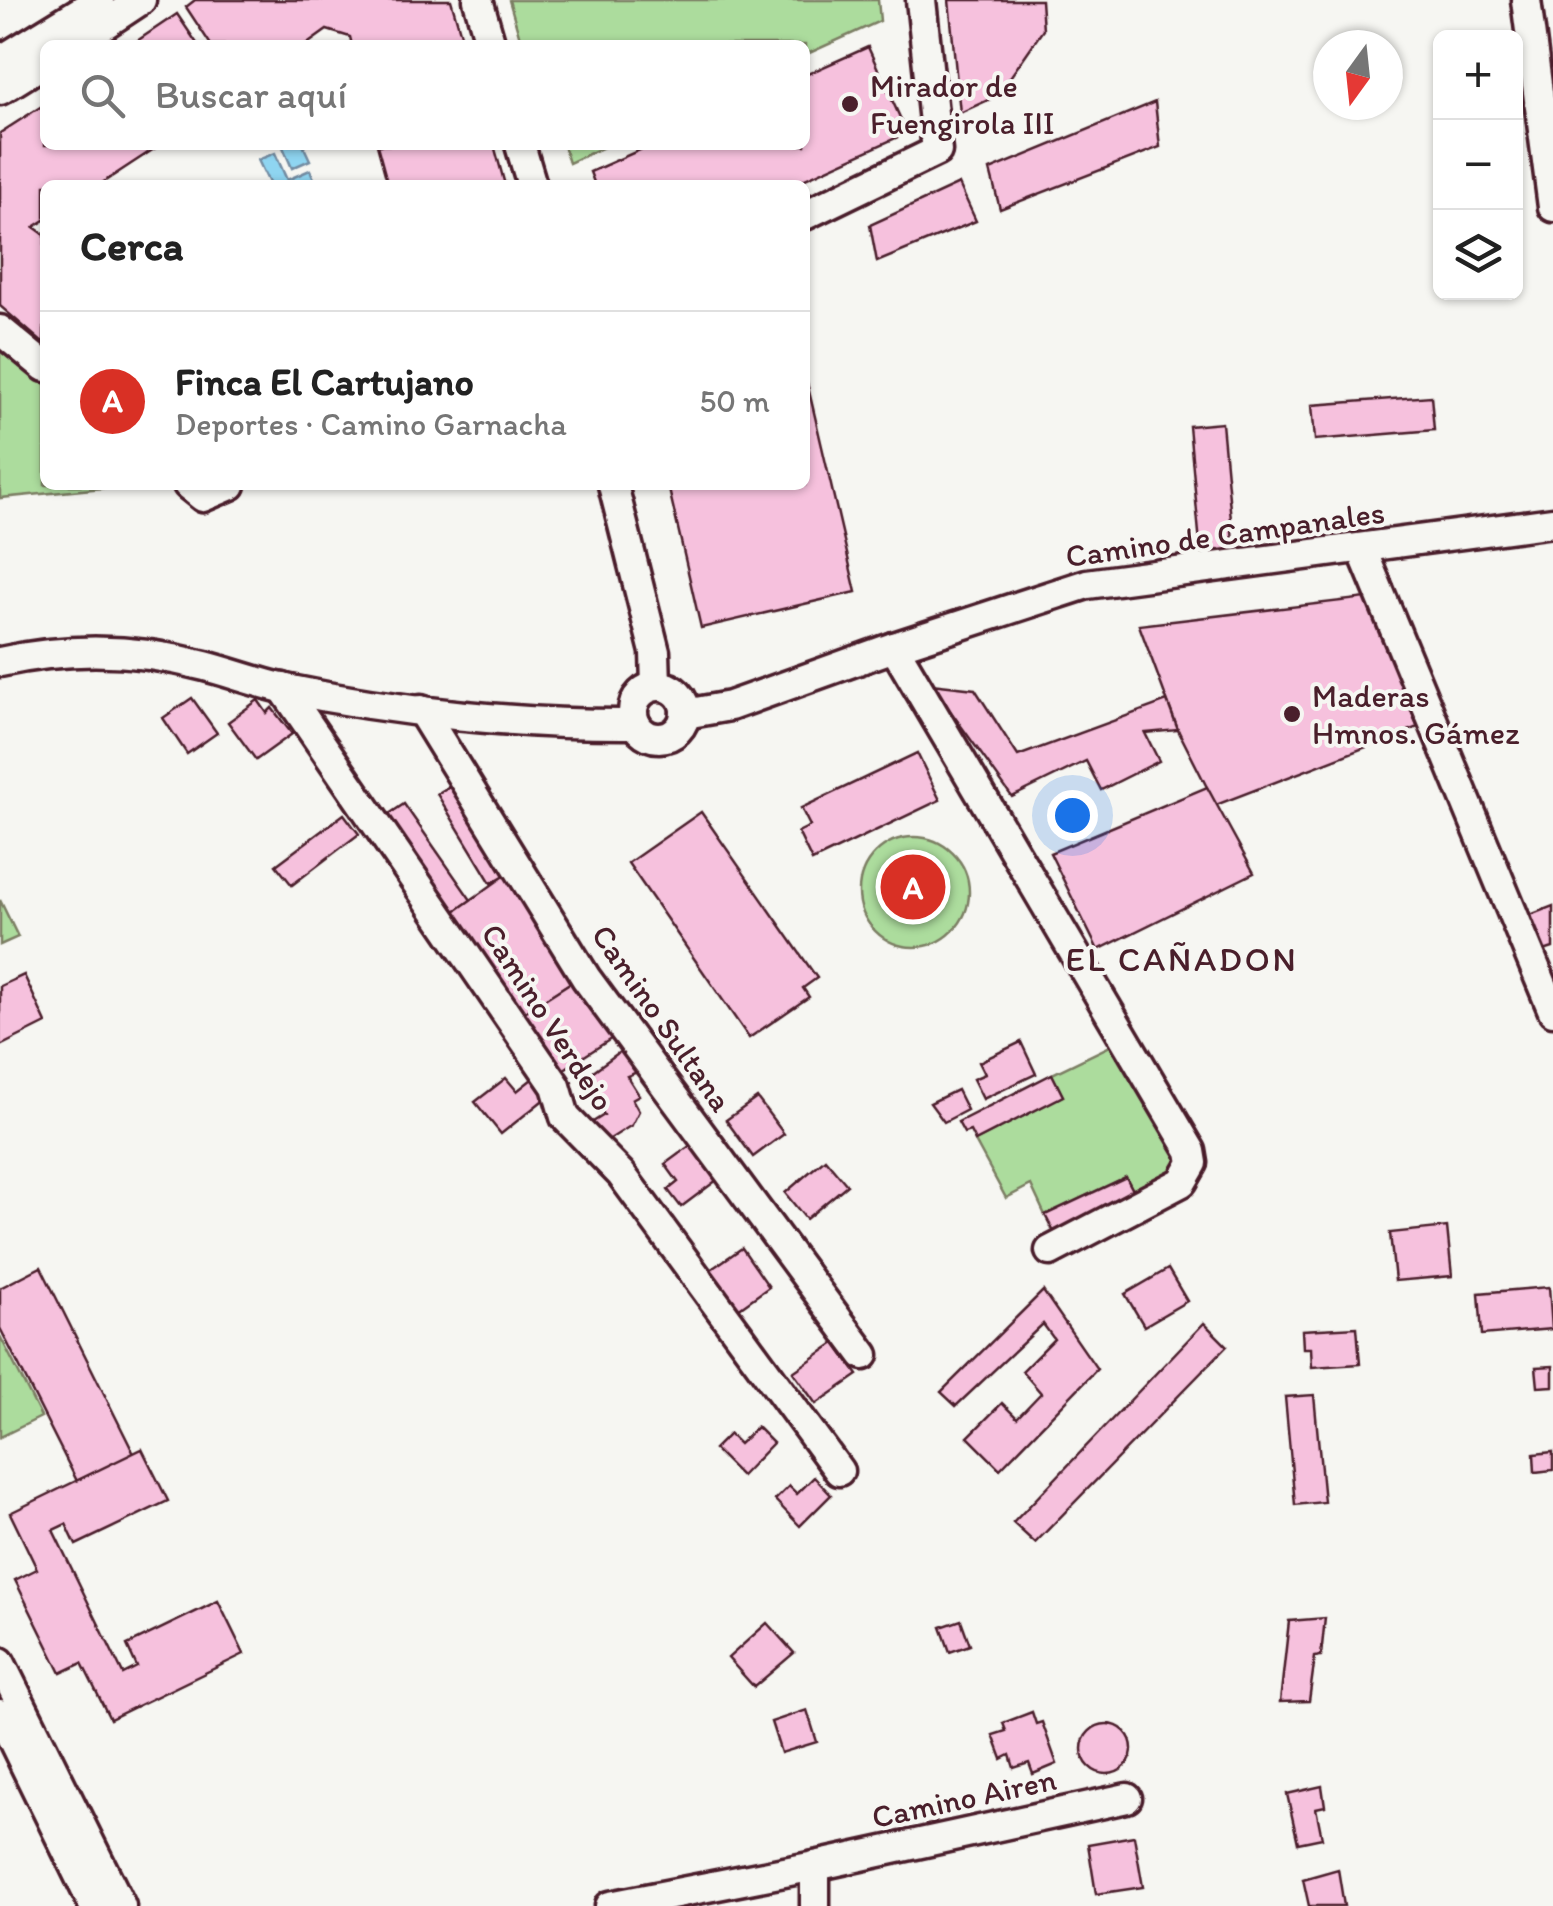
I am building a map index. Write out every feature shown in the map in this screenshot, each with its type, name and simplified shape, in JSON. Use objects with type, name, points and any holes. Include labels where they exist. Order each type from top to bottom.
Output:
[{"type":"street","points":[[0,61],[99,0]]},
{"type":"street","points":[[81,40],[142,0]]},
{"type":"street","points":[[478,0],[489,40]]},
{"type":"street","points":[[810,213],[937,151],[921,0]]},
{"type":"street","points":[[1526,0],[1553,207]]},
{"type":"street","points":[[0,90],[40,65]]},
{"type":"street","points":[[522,150],[530,180]]},
{"type":"street","points":[[0,330],[40,363]]},
{"type":"street","points":[[615,490],[655,652],[656,686]]},
{"type":"street","name":"Camino de Campanales","points":[[686,714],[730,706],[1087,584],[1553,522]]},
{"type":"street","points":[[1362,550],[1544,966],[1553,1011]]},
{"type":"street","points":[[894,647],[1192,1151],[1193,1163],[1182,1182],[1050,1251]]},
{"type":"street","points":[[0,662],[66,652],[114,651],[201,664],[283,688],[422,710],[636,724]]},
{"type":"street","points":[[656,686],[674,690],[686,714],[679,730],[665,738],[648,736],[636,724],[635,702],[656,686]]},
{"type":"street","name":"Camino Verdejo","points":[[283,688],[556,1086],[564,1117],[622,1174],[839,1471]]},
{"type":"street","name":"Camino Sultana","points":[[422,710],[586,978],[864,1355]]},
{"type":"street","points":[[0,1662],[120,1906]]},
{"type":"street","points":[[0,1714],[94,1906]]},
{"type":"street","name":"Camino Airen","points":[[610,1906],[1127,1798]]},
{"type":"street","points":[[815,1906],[816,1866]]},
{"type":"green space","points":[[509,0],[878,0],[880,21],[810,53],[810,40],[521,40]]},
{"type":"green space","points":[[565,150],[597,150],[569,163]]},
{"type":"green space","points":[[0,345],[40,377],[40,490],[82,490],[0,498]]},
{"type":"green space","points":[[914,837],[935,841],[953,853],[965,871],[969,892],[965,913],[953,931],[935,943],[914,947],[893,943],[875,931],[863,913],[859,892],[863,871],[875,853],[893,841]]},
{"type":"green space","points":[[0,900],[18,937],[0,945]]},
{"type":"green space","points":[[1112,1045],[1178,1156],[1175,1175],[1136,1196],[1126,1177],[1045,1215],[1031,1185],[1006,1198],[975,1141],[1063,1096],[1052,1074]]},
{"type":"green space","points":[[0,1336],[41,1417],[0,1437]]},
{"type":"water","points":[[284,150],[305,150],[310,160],[292,168]]},
{"type":"water","points":[[275,153],[287,180],[268,180],[258,160]]},
{"type":"water","points":[[310,170],[315,180],[287,180]]},
{"type":"building","points":[[195,0],[451,0],[463,40],[351,40],[327,30],[313,40],[208,40],[186,7]]},
{"type":"building","points":[[949,0],[1041,0],[1043,30],[997,96],[960,113]]},
{"type":"building","points":[[177,14],[195,40],[138,40]]},
{"type":"building","name":"Mirador de Fuengirola III","points":[[868,47],[907,133],[803,180],[593,180],[590,172],[640,150],[810,150],[810,73]]},
{"type":"building","points":[[1155,102],[1160,147],[1000,209],[990,170]]},
{"type":"building","points":[[40,107],[40,150],[152,150],[107,180],[40,180],[40,223],[34,227],[40,231],[40,341],[0,306],[0,133]]},
{"type":"building","points":[[378,150],[495,150],[504,180],[387,180]]},
{"type":"building","points":[[959,184],[976,221],[877,262],[870,225]]},
{"type":"building","points":[[810,395],[856,592],[701,628],[669,490],[810,490]]},
{"type":"building","points":[[1431,396],[1434,430],[1315,440],[1312,405]]},
{"type":"building","points":[[1222,423],[1234,552],[1201,555],[1189,426]]},
{"type":"building","name":"Maderas Hmnos. Gámez","points":[[1366,598],[1418,727],[1216,805],[1178,730],[1139,625]]},
{"type":"building","points":[[931,684],[975,689],[1018,756],[1167,701],[1178,730],[1145,733],[1159,761],[1101,790],[1086,761],[1012,797]]},
{"type":"building","points":[[192,698],[217,733],[187,754],[163,718]]},
{"type":"building","points":[[258,700],[267,713],[272,708],[292,734],[256,760],[228,722]]},
{"type":"building","points":[[917,753],[940,800],[812,861],[798,832],[810,826],[801,808]]},
{"type":"building","points":[[456,782],[510,872],[491,883],[437,794]]},
{"type":"building","points":[[1207,787],[1254,873],[1098,950],[1050,853]]},
{"type":"building","points":[[404,804],[471,900],[451,914],[383,818]]},
{"type":"building","points":[[701,812],[817,978],[803,988],[809,997],[749,1038],[628,863]]},
{"type":"building","points":[[344,814],[359,834],[292,885],[276,865]]},
{"type":"building","points":[[510,872],[576,979],[519,1016],[451,914]]},
{"type":"building","points":[[1553,906],[1553,948],[1544,951],[1530,915]]},
{"type":"building","points":[[24,975],[46,1023],[0,1046],[0,986]]},
{"type":"building","points":[[576,979],[614,1037],[561,1071],[523,1013]]},
{"type":"building","points":[[1021,1042],[1036,1074],[983,1099],[973,1079],[985,1074],[979,1062]]},
{"type":"building","points":[[625,1048],[640,1071],[627,1076],[639,1095],[632,1099],[639,1111],[632,1125],[602,1144],[585,1127],[604,1115],[585,1077]]},
{"type":"building","points":[[1052,1074],[1063,1096],[975,1141],[970,1131],[964,1133],[958,1122]]},
{"type":"building","points":[[506,1078],[517,1091],[532,1079],[547,1097],[501,1134],[475,1102]]},
{"type":"building","points":[[957,1090],[967,1110],[944,1122],[930,1103]]},
{"type":"building","points":[[757,1098],[784,1134],[753,1157],[726,1120]]},
{"type":"building","points":[[695,1142],[721,1177],[681,1207],[668,1190],[678,1182],[665,1164]]},
{"type":"building","points":[[825,1159],[847,1185],[806,1219],[785,1193]]},
{"type":"building","points":[[1126,1177],[1136,1196],[1055,1234],[1045,1215]]},
{"type":"building","points":[[1447,1227],[1452,1276],[1395,1281],[1390,1233]]},
{"type":"building","points":[[742,1248],[769,1287],[738,1309],[710,1270]]},
{"type":"building","points":[[41,1267],[134,1454],[77,1481],[0,1328],[0,1288]]},
{"type":"building","points":[[1168,1269],[1187,1301],[1144,1326],[1125,1294]]},
{"type":"building","points":[[1549,1287],[1552,1329],[1482,1335],[1479,1293]]},
{"type":"building","points":[[1043,1291],[1097,1369],[1000,1469],[968,1437],[1002,1403],[1017,1418],[1041,1393],[1022,1371],[1054,1339],[1043,1324],[956,1406],[941,1392]]},
{"type":"building","points":[[1204,1323],[1227,1346],[1035,1543],[1013,1523]]},
{"type":"building","points":[[1357,1327],[1360,1364],[1312,1367],[1311,1348],[1303,1348],[1302,1330]]},
{"type":"building","points":[[835,1343],[858,1375],[816,1404],[793,1372]]},
{"type":"building","points":[[1553,1366],[1553,1386],[1538,1387],[1536,1367]]},
{"type":"building","points":[[1314,1395],[1324,1502],[1295,1505],[1285,1397]]},
{"type":"building","points":[[757,1427],[773,1443],[741,1476],[714,1449],[729,1434],[739,1444]]},
{"type":"building","points":[[142,1449],[168,1501],[76,1545],[66,1524],[53,1530],[123,1674],[137,1667],[127,1645],[218,1601],[244,1654],[110,1719],[82,1663],[61,1673],[15,1580],[37,1569],[10,1513]]},
{"type":"building","points":[[1553,1452],[1553,1470],[1535,1472],[1534,1454]]},
{"type":"building","points":[[814,1477],[831,1495],[800,1526],[775,1500],[789,1486],[797,1494]]},
{"type":"building","points":[[1325,1618],[1321,1656],[1315,1657],[1309,1701],[1280,1702],[1289,1621]]},
{"type":"building","points":[[961,1620],[970,1645],[950,1652],[941,1627]]},
{"type":"building","points":[[767,1623],[794,1653],[754,1687],[728,1658]]},
{"type":"building","points":[[807,1710],[817,1742],[781,1753],[771,1722]]},
{"type":"building","points":[[1032,1712],[1036,1724],[1042,1722],[1057,1764],[1033,1774],[1029,1763],[1014,1768],[1010,1755],[1002,1759],[993,1735],[1006,1731],[1003,1723]]},
{"type":"building","points":[[1107,1724],[1125,1731],[1132,1749],[1125,1767],[1107,1774],[1089,1767],[1082,1749],[1089,1731]]},
{"type":"building","points":[[1322,1786],[1325,1806],[1316,1808],[1322,1838],[1298,1843],[1287,1794]]},
{"type":"building","points":[[1134,1836],[1143,1887],[1096,1894],[1088,1844]]},
{"type":"building","points":[[1338,1869],[1344,1906],[1309,1906],[1303,1879]]},
{"type":"place","name":"Mirador de Fuengirola III","points":[[850,104]]},
{"type":"place","name":"Maderas Hmnos. Gámez","points":[[1292,714]]},
{"type":"place","name":"Finca El Cartujano","points":[[913,887]]},
{"type":"district","name":"EL CAÑADON","points":[[1182,959]]}]
